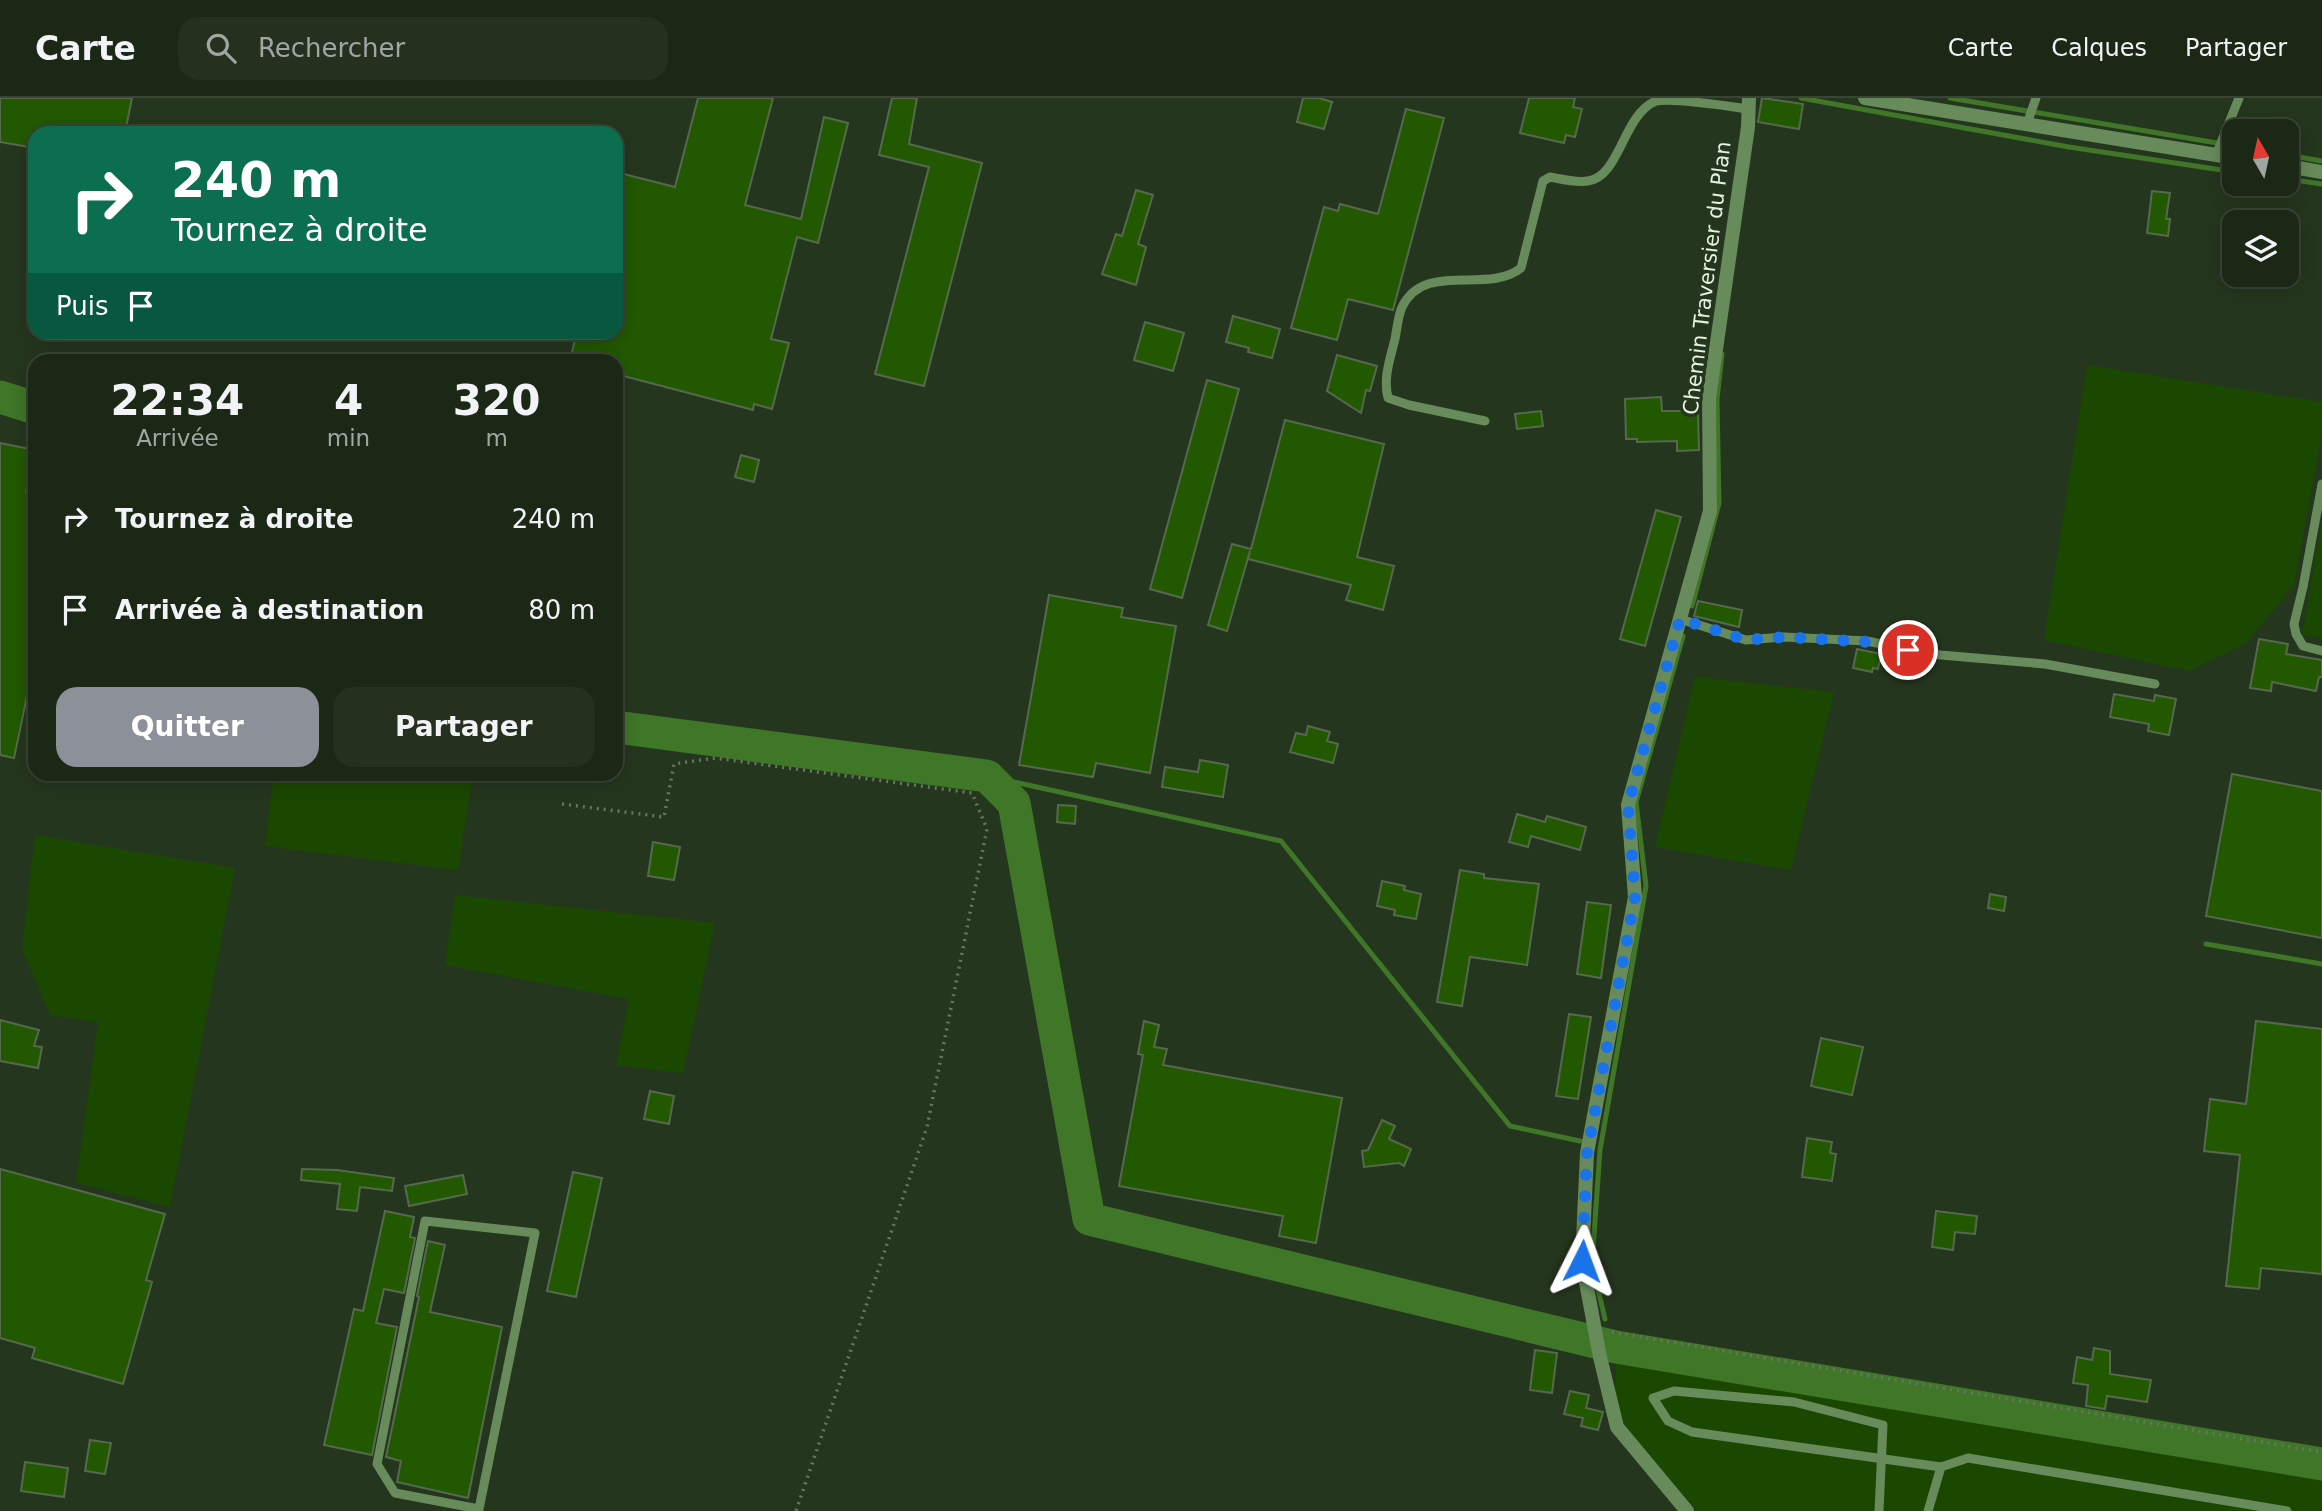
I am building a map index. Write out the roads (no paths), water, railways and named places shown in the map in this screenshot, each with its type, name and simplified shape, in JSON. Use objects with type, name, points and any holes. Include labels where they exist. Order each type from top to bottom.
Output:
[{"type":"street","points":[[1865,98],[2222,155]]},
{"type":"street","name":"Chemin Traversier du Plan","points":[[1687,1511],[1617,1427],[1600,1357],[1582,1261],[1587,1153],[1635,897],[1628,805],[1710,511],[1709,398],[1748,127],[1748,103]]},
{"type":"street","points":[[2300,168],[2322,172]]},
{"type":"lane","points":[[2216,153],[2239,98]]},
{"type":"lane","points":[[1485,421],[1388,398],[1384,385],[1402,308],[1410,295],[1426,284],[1439,281],[1496,279],[1514,274],[1521,268],[1543,181],[1550,177],[1589,182],[1606,171],[1642,108],[1659,100],[1748,103]]},
{"type":"lane","points":[[2027,123],[2035,101]]},
{"type":"lane","points":[[2322,484],[2294,624],[2303,646],[2322,651]]},
{"type":"lane","points":[[1680,619],[1746,640],[1784,637],[1867,642],[1929,654],[2045,664],[2155,684]]},
{"type":"lane","points":[[425,1221],[535,1233],[479,1510],[396,1493],[377,1464],[425,1221]]},
{"type":"lane","points":[[1880,1511],[1883,1458],[1884,1425],[1794,1402],[1674,1391],[1653,1398],[1668,1421],[1692,1432],[1883,1458],[1941,1467],[1968,1458],[2287,1511]]},
{"type":"lane","points":[[1928,1511],[1941,1467]]},
{"type":"waterway","points":[[1801,98],[2069,147],[2222,170]]},
{"type":"waterway","points":[[1950,98],[2222,144]]},
{"type":"waterway","points":[[2300,157],[2322,161]]},
{"type":"waterway","points":[[2300,181],[2322,184]]},
{"type":"waterway","points":[[1692,606],[1719,503],[1717,399],[1722,354]]},
{"type":"waterway","points":[[0,397],[28,406]]},
{"type":"waterway","points":[[1605,1319],[1592,1264],[1600,1150],[1646,886],[1636,802],[1683,636]]},
{"type":"waterway","points":[[623,728],[987,776],[1014,803],[1089,1219],[1616,1347],[2322,1464]]},
{"type":"waterway","points":[[987,776],[1281,841],[1510,1126],[1580,1141]]},
{"type":"waterway","points":[[2206,944],[2322,964]]}]
